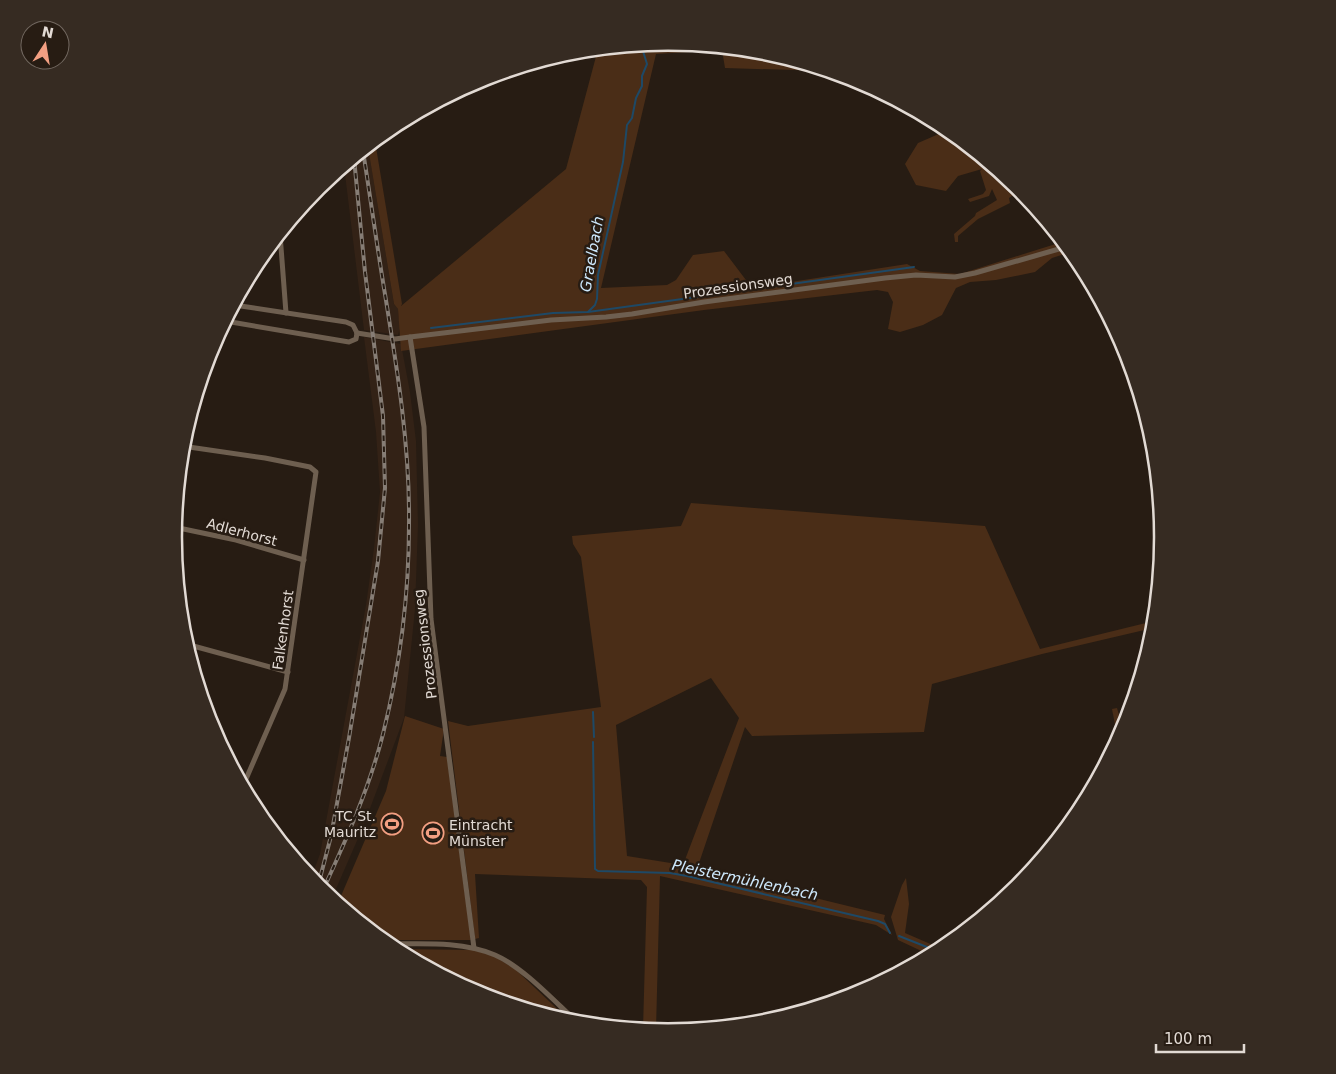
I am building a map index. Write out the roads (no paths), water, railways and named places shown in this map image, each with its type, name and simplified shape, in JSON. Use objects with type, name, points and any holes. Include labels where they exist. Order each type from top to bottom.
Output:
[{"type":"street","points":[[281,244],[286,313]]},
{"type":"street","name":"Prozessionsweg","points":[[241,306],[346,322],[353,325],[358,333],[395,339],[551,320],[632,314],[704,302],[885,278],[916,275],[956,277],[1058,248]]},
{"type":"street","name":"Prozessionsweg","points":[[232,323],[349,342],[356,338],[358,333]]},
{"type":"street","name":"Prozessionsweg","points":[[410,337],[424,427],[431,619],[474,948]]},
{"type":"street","name":"Falkenhorst","points":[[191,447],[265,458],[310,467],[315,470],[285,689],[246,779]]},
{"type":"street","name":"Adlerhorst","points":[[182,529],[236,540],[304,560]]},
{"type":"street","points":[[195,647],[288,672]]},
{"type":"street","points":[[403,944],[448,945],[474,948],[496,955],[519,970],[565,1011]]},
{"type":"waterway","name":"Graelbach","points":[[588,312],[595,305],[597,299],[598,275],[623,162],[627,125],[632,118],[636,98],[642,86],[642,76],[647,64],[643,52]]},
{"type":"waterway","points":[[431,328],[553,313],[588,312],[914,267]]},
{"type":"waterway","name":"Pleistermühlenbach","points":[[593,712],[594,737]]},
{"type":"waterway","name":"Pleistermühlenbach","points":[[593,742],[595,869],[598,871],[670,873],[687,876],[878,921],[885,924],[890,933]]},
{"type":"waterway","name":"Pleistermühlenbach","points":[[899,936],[928,947]]},
{"type":"railway","points":[[327,882],[364,794],[383,734],[399,656],[409,551],[409,494],[405,433],[364,159]]},
{"type":"railway","points":[[321,876],[331,836],[349,738],[378,561],[385,488],[383,416],[365,272],[355,166]]},
{"type":"place","name":"TC St. Mauritz","points":[[392,824]]},
{"type":"place","name":"Eintracht Münster","points":[[433,833]]}]
